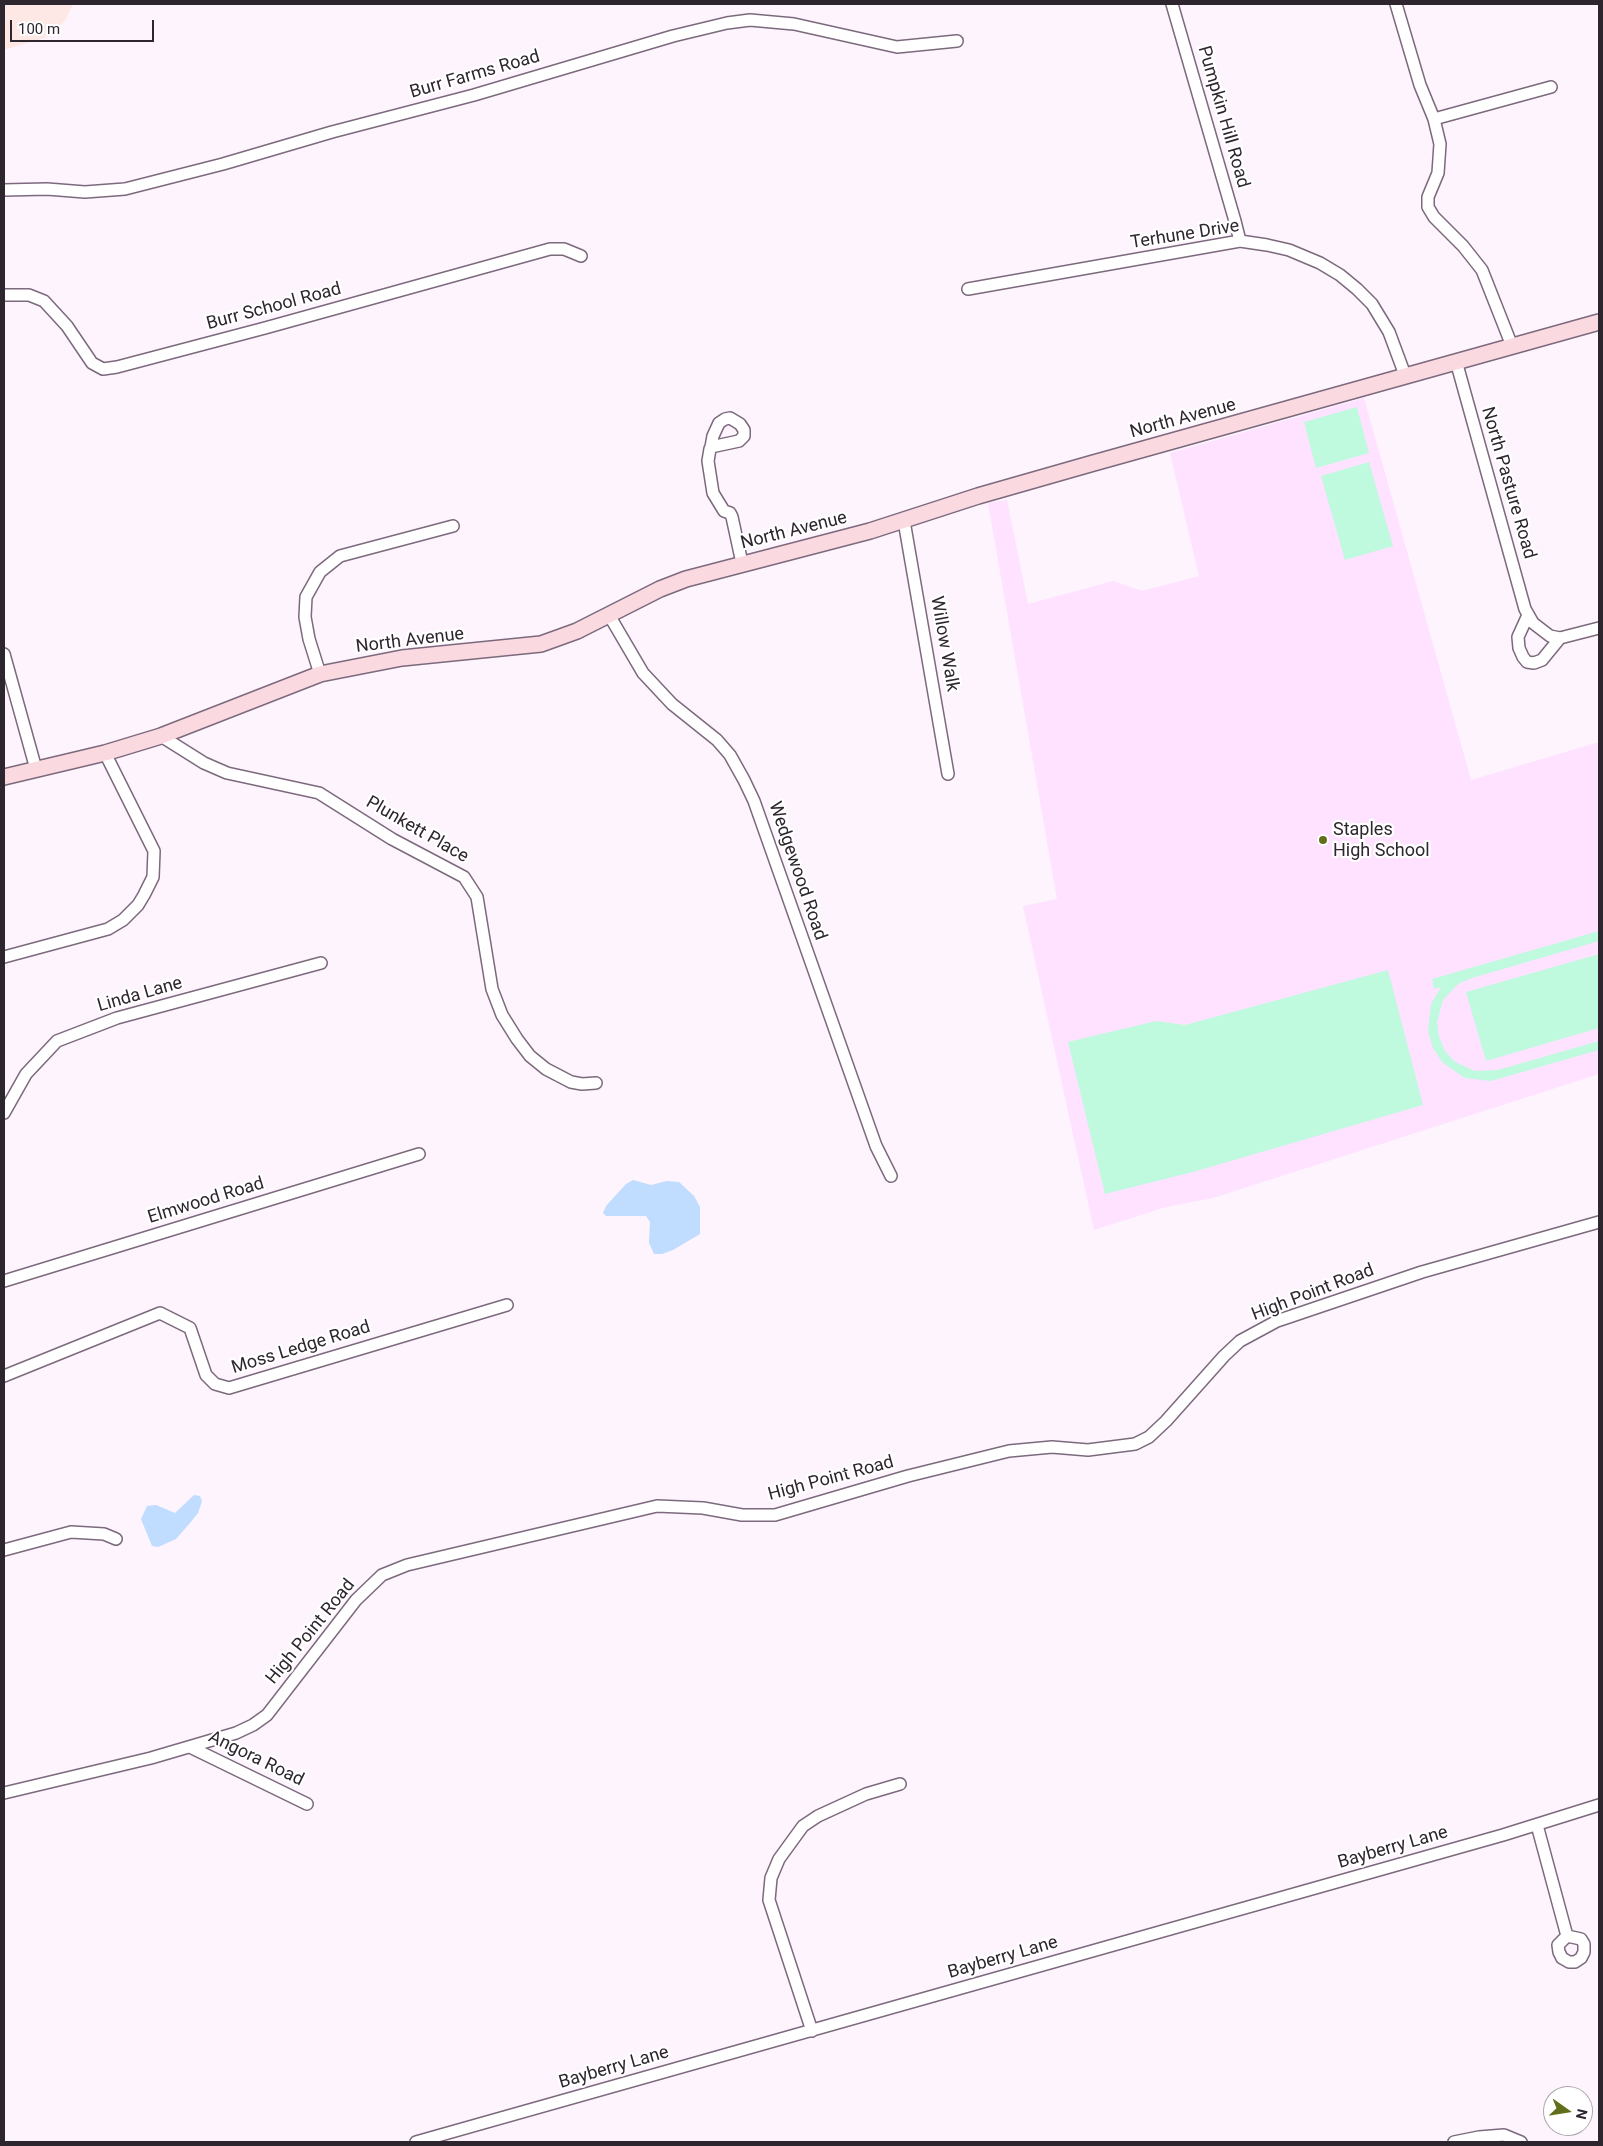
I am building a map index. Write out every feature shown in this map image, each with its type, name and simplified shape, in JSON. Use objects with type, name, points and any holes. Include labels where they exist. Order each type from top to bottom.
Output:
[{"type":"street","name":"Pumpkin Hill Road","points":[[1172,4],[1240,241]]},
{"type":"street","points":[[1396,4],[1420,85],[1434,119],[1440,152],[1438,172],[1428,200],[1428,207],[1434,217],[1463,246],[1482,270],[1512,346]]},
{"type":"street","name":"Burr Farms Road","points":[[4,190],[46,189],[85,192],[125,189],[474,95],[664,39],[727,23],[750,20],[794,24],[896,47],[957,41]]},
{"type":"street","points":[[1434,119],[1551,87]]},
{"type":"street","name":"Terhune Drive","points":[[968,289],[1240,241],[1289,250],[1320,263],[1340,275],[1372,304],[1389,332],[1406,375]]},
{"type":"street","name":"Burr School Road","points":[[4,295],[29,295],[44,301],[67,326],[92,363],[103,369],[117,367],[256,330],[550,249],[564,249],[581,256]]},
{"type":"street","name":"North Avenue","points":[[4,778],[105,753],[161,736],[320,674],[402,658],[541,644],[577,631],[669,585],[742,563],[904,521],[978,496],[1599,322]]},
{"type":"street","name":"North Pasture Road","points":[[1456,361],[1524,609],[1532,623],[1550,636],[1560,638]]},
{"type":"street","points":[[711,447],[708,461],[713,493],[724,511],[730,513],[732,517],[742,563]]},
{"type":"street","name":"Willow Walk","points":[[904,521],[948,774]]},
{"type":"street","points":[[320,674],[309,639],[305,617],[306,597],[320,572],[340,556],[453,526]]},
{"type":"street","name":"Wedgewood Road","points":[[609,615],[643,673],[672,704],[717,740],[730,754],[744,780],[754,800],[856,1093],[876,1146],[891,1176]]},
{"type":"street","points":[[1528,615],[1518,637],[1519,648],[1527,662],[1534,663],[1542,660],[1560,638],[1599,628]]},
{"type":"street","points":[[4,654],[36,769]]},
{"type":"street","name":"Plunkett Place","points":[[161,736],[204,763],[226,773],[319,793],[392,839],[464,877],[477,897],[492,989],[502,1015],[512,1031],[530,1056],[546,1069],[571,1082],[582,1084],[596,1083]]},
{"type":"street","points":[[4,957],[108,929],[123,920],[138,905],[144,895],[152,877],[154,851],[105,753]]},
{"type":"street","name":"Linda Lane","points":[[4,1113],[26,1074],[57,1041],[117,1018],[321,963]]},
{"type":"street","name":"Elmwood Road","points":[[4,1282],[419,1154]]},
{"type":"street","name":"High Point Road","points":[[4,1793],[150,1758],[236,1734],[267,1715],[356,1600],[382,1575],[407,1565],[657,1506],[703,1508],[751,1515],[775,1514],[908,1476],[1009,1451],[1052,1447],[1088,1450],[1135,1444],[1149,1437],[1166,1421],[1224,1356],[1240,1341],[1277,1321],[1422,1272],[1599,1222]]},
{"type":"street","name":"Moss Ledge Road","points":[[4,1376],[160,1313],[190,1328],[206,1375],[215,1384],[228,1388],[507,1305]]},
{"type":"street","points":[[4,1550],[71,1532],[104,1534],[116,1539]]},
{"type":"street","name":"Angora Road","points":[[190,1747],[307,1804]]},
{"type":"street","points":[[812,2031],[769,1900],[770,1878],[779,1859],[803,1826],[818,1816],[866,1794],[900,1784]]},
{"type":"street","name":"Bayberry Lane","points":[[416,2142],[1537,1825],[1599,1805]]},
{"type":"street","points":[[1537,1825],[1567,1936]]},
{"type":"street","points":[[1454,2142],[1504,2135],[1521,2142]]},
{"type":"shaded area","points":[[4,4],[73,4],[66,19],[51,36],[4,50]]},
{"type":"shaded area","name":"Staples High School","points":[[1364,398],[1471,780],[1599,742],[1599,1074],[1213,1198],[1166,1207],[1094,1230],[1023,906],[1057,899],[988,503],[1007,500],[1028,604],[1113,581],[1142,591],[1199,576],[1170,453]]},
{"type":"green space","points":[[1357,407],[1369,453],[1316,468],[1304,422]]},
{"type":"green space","points":[[1369,462],[1393,546],[1345,560],[1321,476]]},
{"type":"green space","points":[[1599,931],[1599,941],[1472,978],[1458,984],[1443,1000],[1437,1022],[1439,1037],[1445,1051],[1455,1062],[1475,1071],[1498,1070],[1599,1041],[1599,1050],[1491,1081],[1465,1078],[1443,1063],[1433,1048],[1428,1031],[1431,1004],[1441,987],[1434,989],[1432,979]]},
{"type":"green space","points":[[1599,954],[1599,1028],[1486,1061],[1466,992]]},
{"type":"green space","points":[[1388,970],[1423,1105],[1193,1172],[1105,1194],[1068,1042],[1156,1021],[1185,1025]]},
{"type":"water","points":[[633,1180],[651,1185],[667,1181],[679,1182],[694,1196],[700,1207],[700,1234],[673,1250],[662,1254],[654,1254],[649,1243],[650,1222],[646,1216],[606,1216],[603,1213],[606,1206],[626,1184]]},
{"type":"water","points":[[194,1495],[200,1496],[202,1501],[198,1513],[190,1523],[176,1539],[158,1547],[152,1546],[141,1519],[147,1506],[156,1505],[175,1513]]},
{"type":"place","name":"Staples High School","points":[[1323,840]]}]
